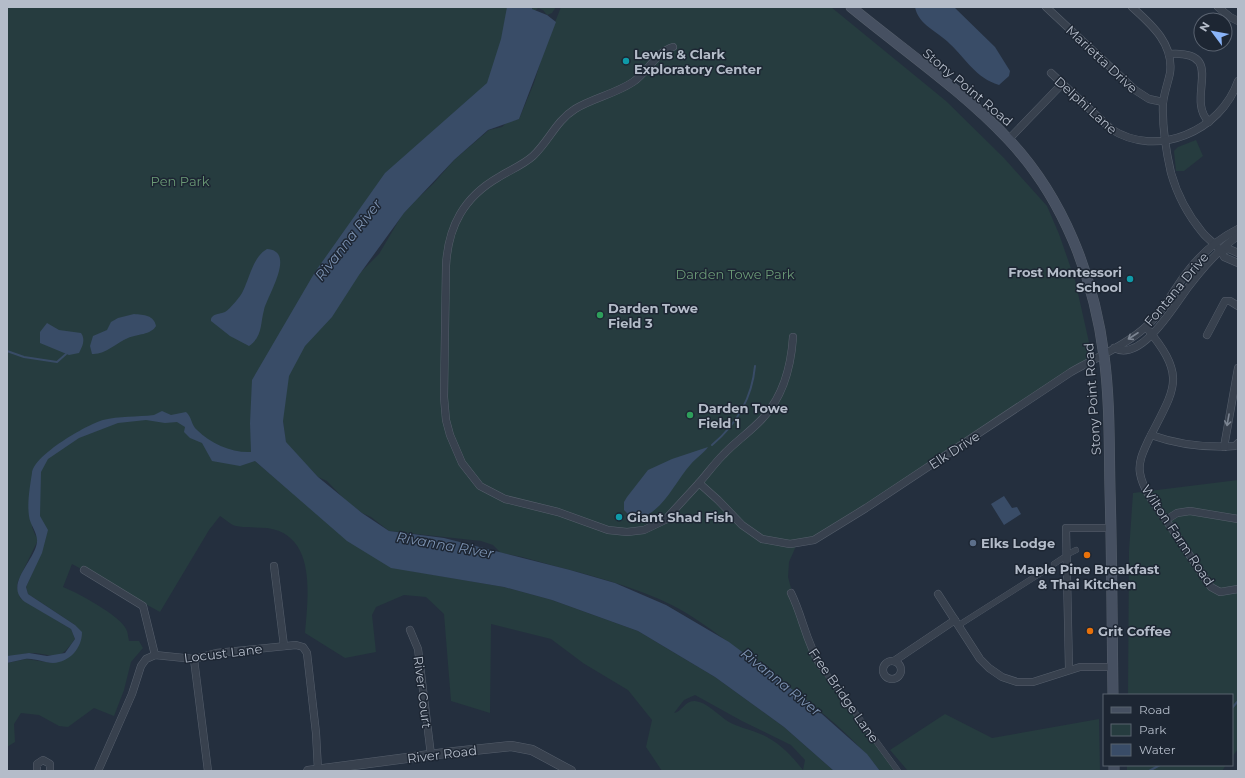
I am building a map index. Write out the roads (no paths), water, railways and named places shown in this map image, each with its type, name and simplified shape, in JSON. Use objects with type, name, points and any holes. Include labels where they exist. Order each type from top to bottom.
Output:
[{"type":"main road","name":"Stony Point Road","points":[[851,7],[972,105],[1009,139],[1045,186],[1068,228],[1089,283],[1104,354],[1111,528],[1113,694]]},
{"type":"street","name":"Marietta Drive","points":[[1046,7],[1135,90],[1153,100],[1163,102]]},
{"type":"street","points":[[1132,7],[1160,34],[1169,54],[1170,72],[1163,102],[1166,140],[1172,173],[1180,196],[1197,226],[1222,251],[1224,257],[1238,263]]},
{"type":"street","points":[[1218,7],[1230,17],[1238,21]]},
{"type":"street","points":[[673,48],[662,52],[642,75],[632,82],[583,105],[566,116],[532,157],[488,184],[473,198],[454,224],[447,250],[445,410],[454,447],[468,473],[480,486],[505,499],[558,512],[608,530],[627,532],[654,527],[671,516],[722,456],[752,429],[770,410],[782,389],[786,378],[792,354],[793,337]]},
{"type":"street","points":[[1169,54],[1184,52],[1193,56],[1199,62],[1202,72],[1200,108],[1202,114],[1209,122]]},
{"type":"street","name":"Delphi Lane","points":[[1051,73],[1111,129],[1122,136],[1145,141],[1166,140],[1194,132],[1209,122],[1225,107],[1238,80]]},
{"type":"street","points":[[1009,139],[1062,84]]},
{"type":"street","name":"Fontana Drive","points":[[1104,354],[1146,327],[1158,314],[1188,273],[1214,244],[1221,238],[1238,229]]},
{"type":"street","points":[[1114,348],[1120,351],[1126,351],[1135,347],[1152,335],[1164,323],[1202,270],[1238,236]]},
{"type":"street","points":[[1222,251],[1229,249],[1238,253]]},
{"type":"street","points":[[1207,335],[1225,301],[1230,301],[1238,306]]},
{"type":"street","name":"Wilton Farm Road","points":[[1146,327],[1167,355],[1173,375],[1173,382],[1171,396],[1141,458],[1140,472],[1144,487],[1211,587],[1220,592],[1238,589]]},
{"type":"street","name":"Elk Drive","points":[[699,483],[742,525],[755,535],[770,542],[780,544],[804,543],[820,538],[1071,372],[1104,354]]},
{"type":"street","points":[[1224,446],[1238,368]]},
{"type":"street","points":[[1151,435],[1184,444],[1210,448],[1235,446],[1238,443]]},
{"type":"street","points":[[1166,520],[1177,514],[1190,512],[1238,519]]},
{"type":"street","points":[[1069,669],[1066,528],[1111,528]]},
{"type":"street","points":[[1070,553],[1076,550]]},
{"type":"street","points":[[1054,564],[1063,558]]},
{"type":"street","points":[[274,566],[284,646]]},
{"type":"street","points":[[894,661],[1047,568]]},
{"type":"street","points":[[84,570],[143,606],[155,655],[146,659],[141,666],[132,694],[98,771]]},
{"type":"street","name":"Free Bridge Lane","points":[[791,593],[807,640],[821,666],[898,771]]},
{"type":"street","points":[[938,594],[984,664],[1002,677],[1017,682],[1033,682],[1048,678],[1069,669],[1088,666],[1113,666]]},
{"type":"street","name":"River Court","points":[[410,630],[418,649],[431,755]]},
{"type":"street","name":"Locust Lane","points":[[155,655],[194,659],[216,653],[296,645],[303,647],[307,654],[311,678],[318,770]]},
{"type":"street","points":[[194,659],[208,771]]},
{"type":"street","name":"River Road","points":[[308,771],[511,746],[532,750],[571,771]]},
{"type":"street","points":[[37,771],[37,764],[43,760],[50,764],[50,771]]},
{"type":"water","name":"Rivanna River","points":[[507,7],[532,7],[532,9],[547,15],[556,22],[519,119],[488,130],[454,160],[404,213],[359,275],[332,317],[305,346],[289,376],[283,421],[286,442],[318,477],[362,513],[389,531],[444,538],[570,570],[615,583],[666,605],[729,642],[805,699],[867,754],[880,771],[834,771],[784,727],[715,677],[638,631],[552,600],[504,587],[391,568],[347,541],[255,461],[240,466],[212,461],[202,443],[190,438],[184,432],[185,427],[177,422],[165,423],[146,420],[118,423],[79,438],[48,459],[41,472],[40,516],[48,530],[42,553],[26,587],[28,594],[75,625],[82,632],[80,643],[70,657],[59,662],[50,663],[23,659],[7,663],[7,656],[29,653],[47,656],[65,653],[75,639],[71,629],[25,602],[19,595],[17,588],[22,573],[35,549],[37,542],[28,511],[30,483],[35,466],[51,450],[62,442],[95,423],[115,418],[154,415],[162,411],[171,415],[186,412],[195,428],[215,443],[222,447],[237,451],[251,452],[250,423],[252,380],[315,272],[385,173],[487,83],[501,39]]},
{"type":"water","points":[[915,7],[954,7],[995,47],[1010,71],[1009,76],[999,85],[984,78],[972,68],[956,50],[920,19]]},
{"type":"water","points":[[267,249],[276,252],[280,257],[280,265],[278,275],[266,303],[259,334],[254,342],[249,346],[230,336],[211,321],[211,319],[214,315],[224,313],[238,299],[243,291],[255,262]]},
{"type":"water","points":[[134,314],[145,315],[151,318],[155,322],[156,326],[147,333],[128,338],[106,351],[92,354],[90,346],[93,336],[107,330],[111,322],[118,318]]},
{"type":"water","points":[[47,323],[59,330],[81,333],[83,341],[79,353],[69,355],[40,343],[40,332]]},
{"type":"water","points":[[708,447],[685,471],[668,496],[655,510],[638,519],[630,516],[624,510],[624,502],[627,497],[648,470],[672,459]]},
{"type":"water","points":[[1004,496],[1012,508],[1017,507],[1021,514],[1004,525],[991,504]]},
{"type":"waterway","points":[[7,351],[24,357],[57,362],[66,354]]},
{"type":"waterway","points":[[712,445],[729,428],[742,410],[751,389],[755,366]]},
{"type":"waterway","points":[[1233,707],[1238,701]]},
{"type":"waterway","points":[[1149,771],[1158,766]]},
{"type":"place","name":"Lewis & Clark Exploratory Center","points":[[626,61]]},
{"type":"place","name":"Frost Montessori School","points":[[1130,279]]},
{"type":"place","name":"Darden Towe Field 3","points":[[600,315]]},
{"type":"place","name":"Darden Towe Field 1","points":[[690,415]]},
{"type":"place","name":"Giant Shad Fish","points":[[619,517]]},
{"type":"place","name":"Elks Lodge","points":[[973,543]]},
{"type":"place","name":"Maple Pine Breakfast & Thai Kitchen","points":[[1087,555]]},
{"type":"place","name":"Grit Coffee","points":[[1090,631]]},
{"type":"park label","name":"Pen Park","points":[[180,181]]},
{"type":"park label","name":"Darden Towe Park","points":[[735,274]]}]
